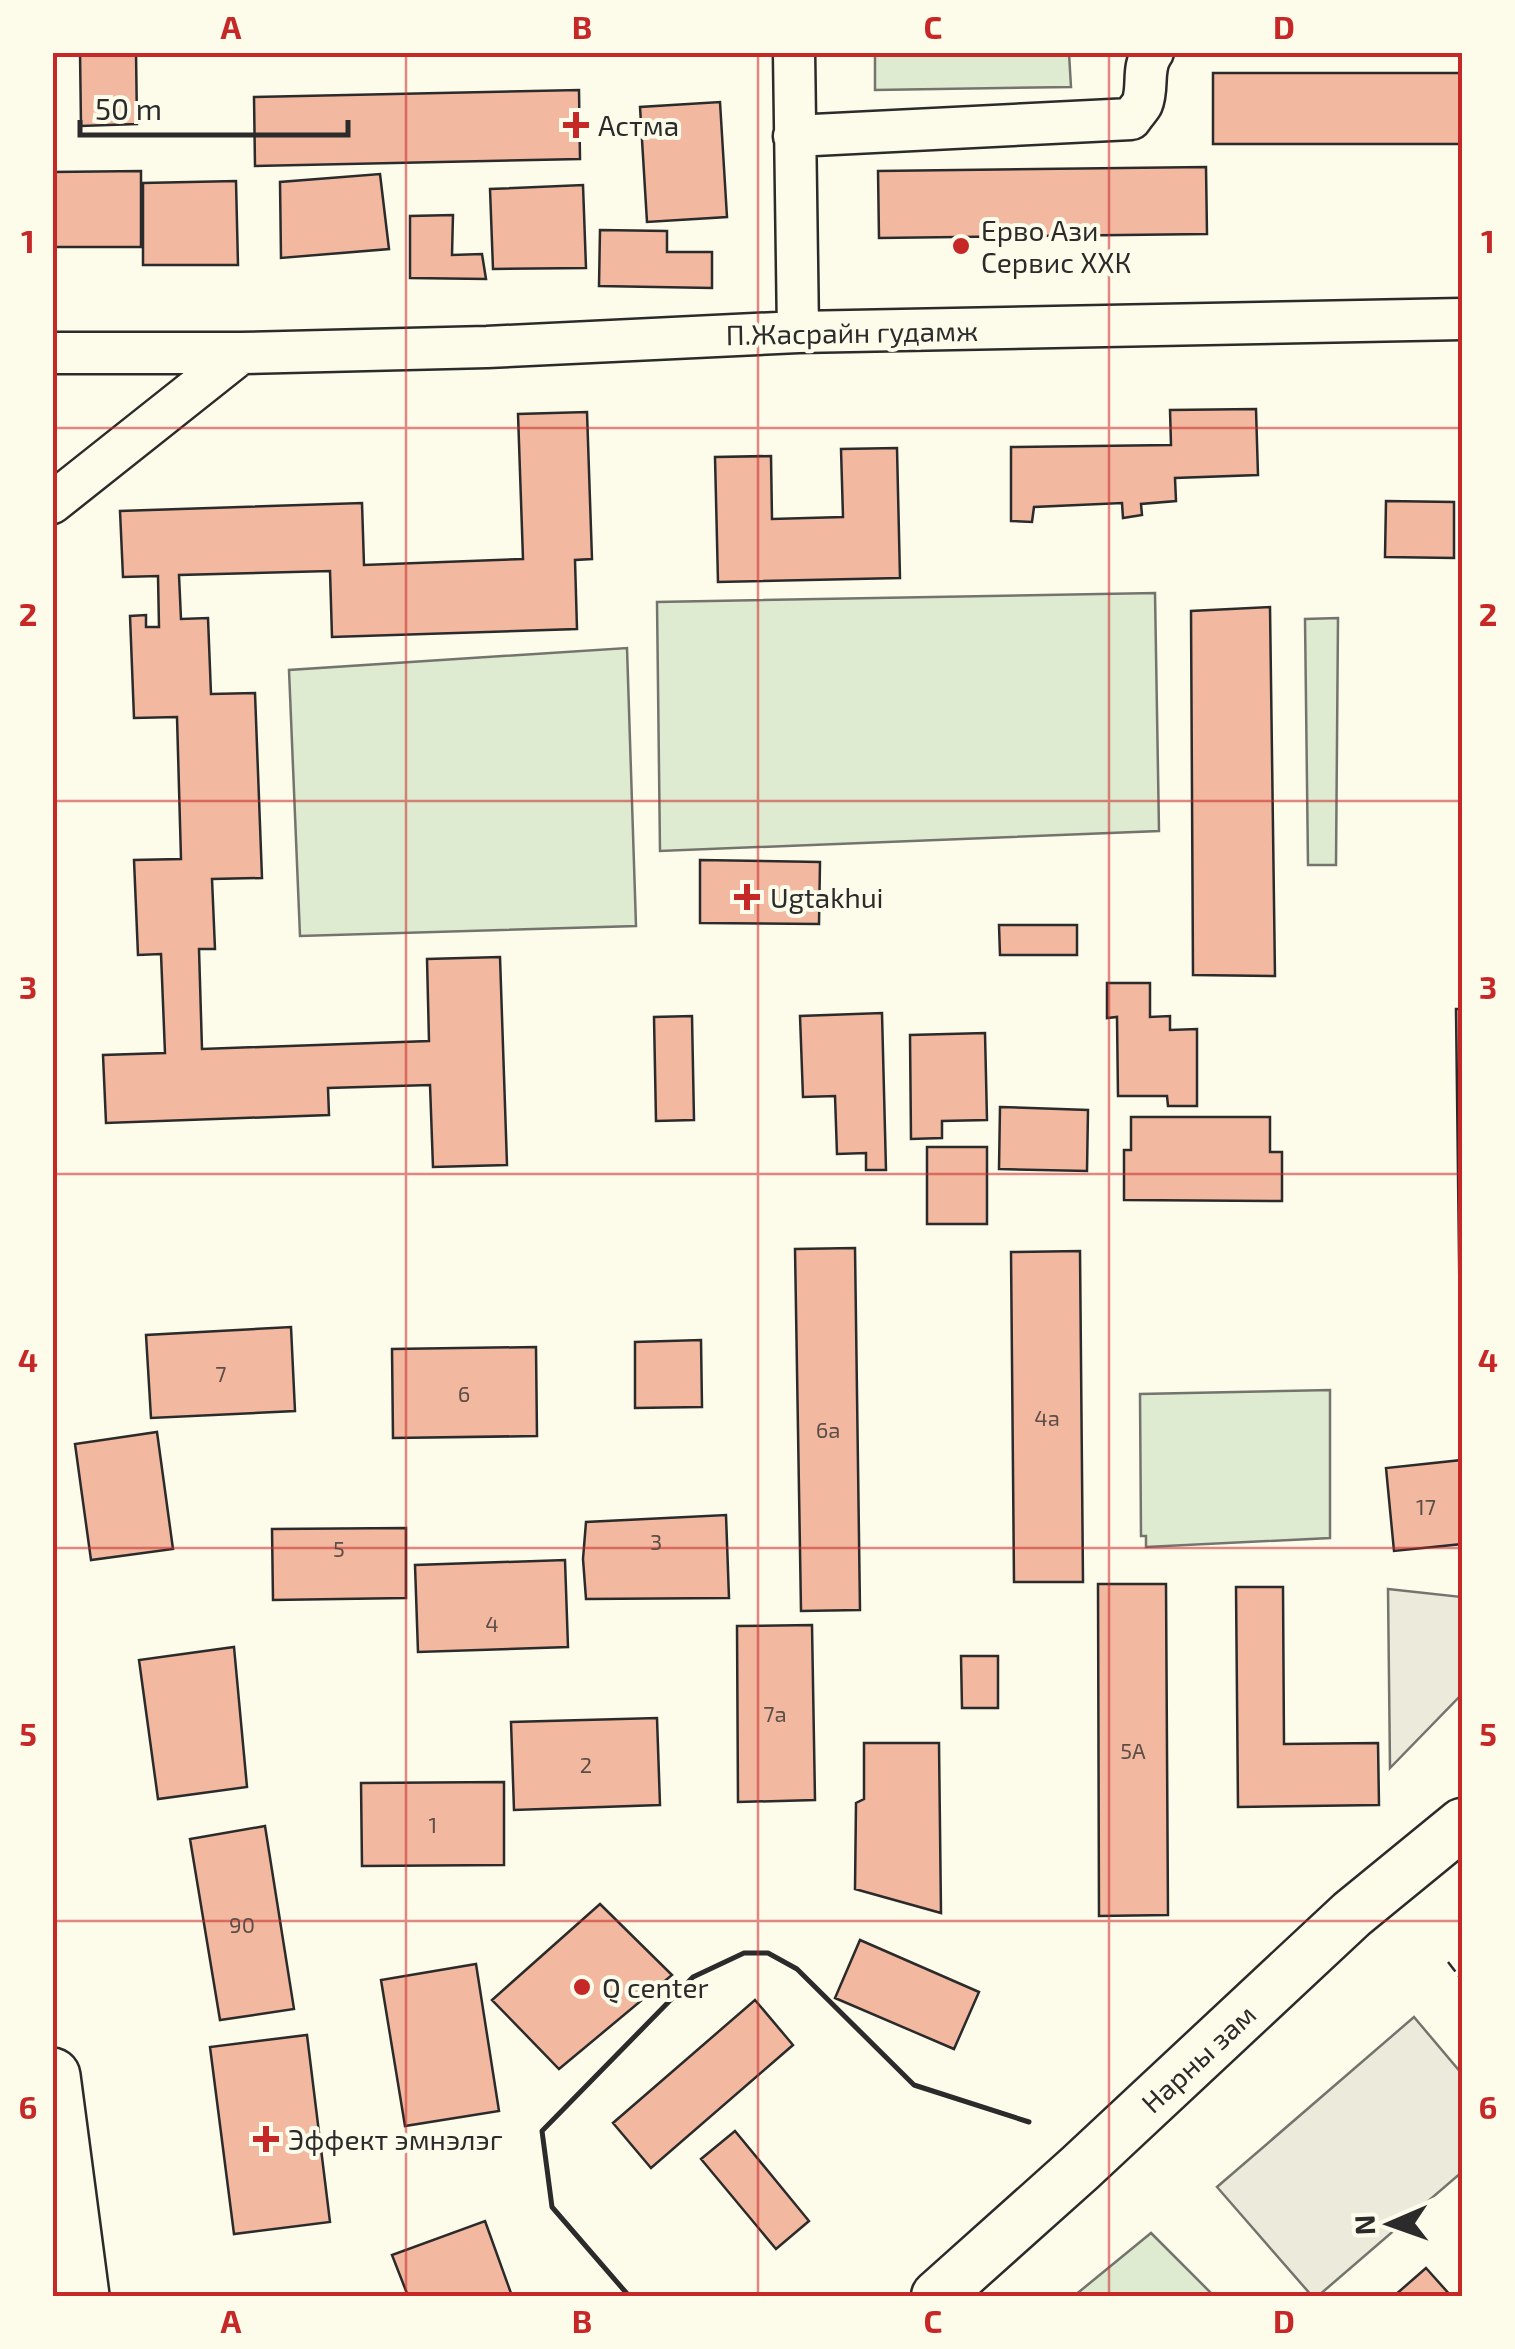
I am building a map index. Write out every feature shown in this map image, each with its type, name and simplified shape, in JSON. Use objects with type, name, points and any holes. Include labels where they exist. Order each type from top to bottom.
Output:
[{"type":"highway","points":[[52,2076],[82,2296]]},
{"type":"main road","name":"Нарны зам","points":[[937,2296],[1352,1914],[1462,1824]]},
{"type":"street","points":[[794,52],[798,332]]},
{"type":"street","points":[[794,136],[1131,119],[1144,101],[1144,73],[1148,56],[1153,52]]},
{"type":"street","name":"П.Жасрайн гудамж","points":[[52,352],[241,353],[487,347],[798,332],[1462,319]]},
{"type":"street","points":[[52,504],[241,353]]},
{"type":"green space","points":[[875,53],[1069,53],[1071,87],[875,90]]},
{"type":"green space","points":[[1155,593],[1159,831],[660,851],[657,602]]},
{"type":"green space","points":[[1338,618],[1336,865],[1308,865],[1305,619]]},
{"type":"green space","points":[[627,648],[636,926],[300,936],[289,670]]},
{"type":"green space","points":[[1330,1390],[1330,1538],[1146,1547],[1146,1536],[1141,1536],[1140,1394]]},
{"type":"green space","points":[[1151,2233],[1214,2296],[1074,2296]]},
{"type":"shaded area","points":[[1388,1589],[1462,1597],[1462,1694],[1390,1768]]},
{"type":"shaded area","points":[[1414,2017],[1462,2074],[1462,2172],[1318,2296],[1312,2296],[1217,2187]]},
{"type":"building","points":[[80,52],[136,52],[137,124],[81,126]]},
{"type":"building","points":[[1213,73],[1462,73],[1462,144],[1213,144]]},
{"type":"building","points":[[579,90],[580,159],[255,166],[254,97]]},
{"type":"building","points":[[720,102],[727,217],[647,222],[640,107]]},
{"type":"building","points":[[1206,167],[1207,234],[879,238],[878,171]]},
{"type":"building","points":[[141,171],[141,247],[52,247],[52,172]]},
{"type":"building","points":[[380,174],[389,249],[281,258],[280,182]]},
{"type":"building","points":[[236,181],[238,265],[143,265],[143,183]]},
{"type":"building","points":[[583,185],[586,268],[493,269],[490,189]]},
{"type":"building","points":[[453,215],[452,255],[482,254],[486,279],[410,278],[410,216]]},
{"type":"building","points":[[600,230],[667,231],[667,252],[712,252],[712,288],[599,286]]},
{"type":"building","points":[[1256,409],[1258,475],[1175,478],[1176,501],[1141,504],[1142,515],[1123,518],[1122,503],[1034,507],[1032,522],[1011,521],[1011,447],[1171,445],[1170,410]]},
{"type":"building","points":[[587,412],[592,559],[575,560],[577,629],[332,637],[330,571],[179,575],[181,619],[208,618],[211,694],[255,693],[262,878],[212,879],[215,949],[199,949],[202,1049],[429,1041],[427,959],[500,957],[507,1165],[433,1167],[430,1085],[328,1088],[329,1115],[106,1123],[103,1055],[165,1053],[161,954],[138,955],[134,860],[181,859],[177,717],[134,718],[130,616],[146,615],[146,627],[159,627],[158,576],[123,577],[120,511],[362,503],[364,565],[523,559],[518,414]]},
{"type":"building","points":[[897,448],[900,578],[718,582],[715,457],[771,456],[772,519],[843,517],[841,449]]},
{"type":"building","points":[[1386,501],[1454,502],[1454,558],[1385,557]]},
{"type":"building","points":[[1270,607],[1275,976],[1193,975],[1191,611]]},
{"type":"building","points":[[700,860],[820,862],[819,924],[700,923]]},
{"type":"building","points":[[999,925],[1077,925],[1077,955],[1000,955]]},
{"type":"building","points":[[1107,983],[1150,983],[1150,1017],[1170,1016],[1170,1030],[1197,1029],[1197,1106],[1168,1106],[1167,1096],[1118,1096],[1117,1017],[1107,1018]]},
{"type":"building","points":[[1456,1009],[1462,1009],[1462,1338],[1460,1338]]},
{"type":"building","points":[[882,1013],[886,1170],[866,1170],[866,1153],[837,1154],[835,1096],[803,1097],[800,1016]]},
{"type":"building","points":[[692,1016],[694,1120],[656,1121],[654,1017]]},
{"type":"building","points":[[985,1033],[987,1120],[942,1121],[942,1138],[911,1139],[910,1035]]},
{"type":"building","points":[[1000,1107],[1088,1110],[1087,1171],[999,1169]]},
{"type":"building","points":[[1131,1117],[1270,1117],[1270,1152],[1282,1152],[1282,1201],[1124,1200],[1124,1150],[1131,1150]]},
{"type":"building","points":[[927,1147],[987,1147],[987,1224],[927,1224]]},
{"type":"building","points":[[855,1248],[860,1610],[801,1611],[795,1249]]},
{"type":"building","points":[[1080,1251],[1083,1582],[1014,1582],[1011,1252]]},
{"type":"building","points":[[291,1327],[295,1411],[151,1418],[146,1335]]},
{"type":"building","points":[[701,1340],[702,1407],[635,1408],[635,1342]]},
{"type":"building","points":[[536,1347],[537,1436],[393,1438],[392,1349]]},
{"type":"building","points":[[157,1432],[173,1549],[91,1560],[75,1444]]},
{"type":"building","points":[[1462,1460],[1462,1544],[1394,1551],[1386,1468]]},
{"type":"building","points":[[726,1515],[729,1598],[586,1599],[586,1522]]},
{"type":"building","points":[[406,1528],[406,1598],[273,1600],[272,1529]]},
{"type":"building","points":[[565,1560],[568,1647],[418,1652],[415,1565]]},
{"type":"building","points":[[1098,1584],[1166,1584],[1168,1915],[1099,1916]]},
{"type":"building","points":[[1236,1587],[1283,1587],[1284,1744],[1378,1743],[1379,1805],[1238,1807]]},
{"type":"building","points":[[812,1625],[815,1800],[738,1802],[737,1626]]},
{"type":"building","points":[[234,1647],[247,1787],[158,1799],[139,1660]]},
{"type":"building","points":[[961,1656],[998,1656],[998,1708],[962,1708]]},
{"type":"building","points":[[657,1718],[660,1805],[514,1810],[511,1722]]},
{"type":"building","points":[[864,1743],[939,1743],[941,1913],[855,1889],[856,1803],[864,1799]]},
{"type":"building","points":[[504,1782],[504,1865],[362,1866],[361,1783]]},
{"type":"building","points":[[265,1826],[294,2009],[220,2020],[190,1839]]},
{"type":"building","name":"Q center","points":[[600,1904],[672,1975],[559,2069],[492,2000]]},
{"type":"building","points":[[860,1940],[979,1992],[954,2049],[835,1998]]},
{"type":"building","points":[[476,1964],[499,2111],[405,2126],[381,1980]]},
{"type":"building","points":[[755,2000],[793,2045],[651,2168],[613,2123]]},
{"type":"building","points":[[307,2035],[330,2222],[234,2234],[210,2047]]},
{"type":"building","points":[[735,2131],[809,2221],[776,2249],[701,2159]]},
{"type":"building","points":[[485,2221],[512,2296],[408,2296],[392,2255]]},
{"type":"building","points":[[1426,2268],[1451,2296],[1394,2296]]},
{"type":"fence","points":[[1448,1962],[1462,1980]]},
{"type":"wall","points":[[629,2296],[552,2207],[542,2131],[693,1977],[744,1953],[768,1953],[797,1969],[914,2085],[1029,2122]]},
{"type":"place","name":"Астма","points":[[576,125]]},
{"type":"place","name":"Ерво Ази Сервис ХХК","points":[[961,246]]},
{"type":"place","name":"Ugtakhui","points":[[747,897]]},
{"type":"place","name":"Q center","points":[[582,1987]]},
{"type":"place","name":"Эффект эмнэлэг","points":[[266,2139]]}]
